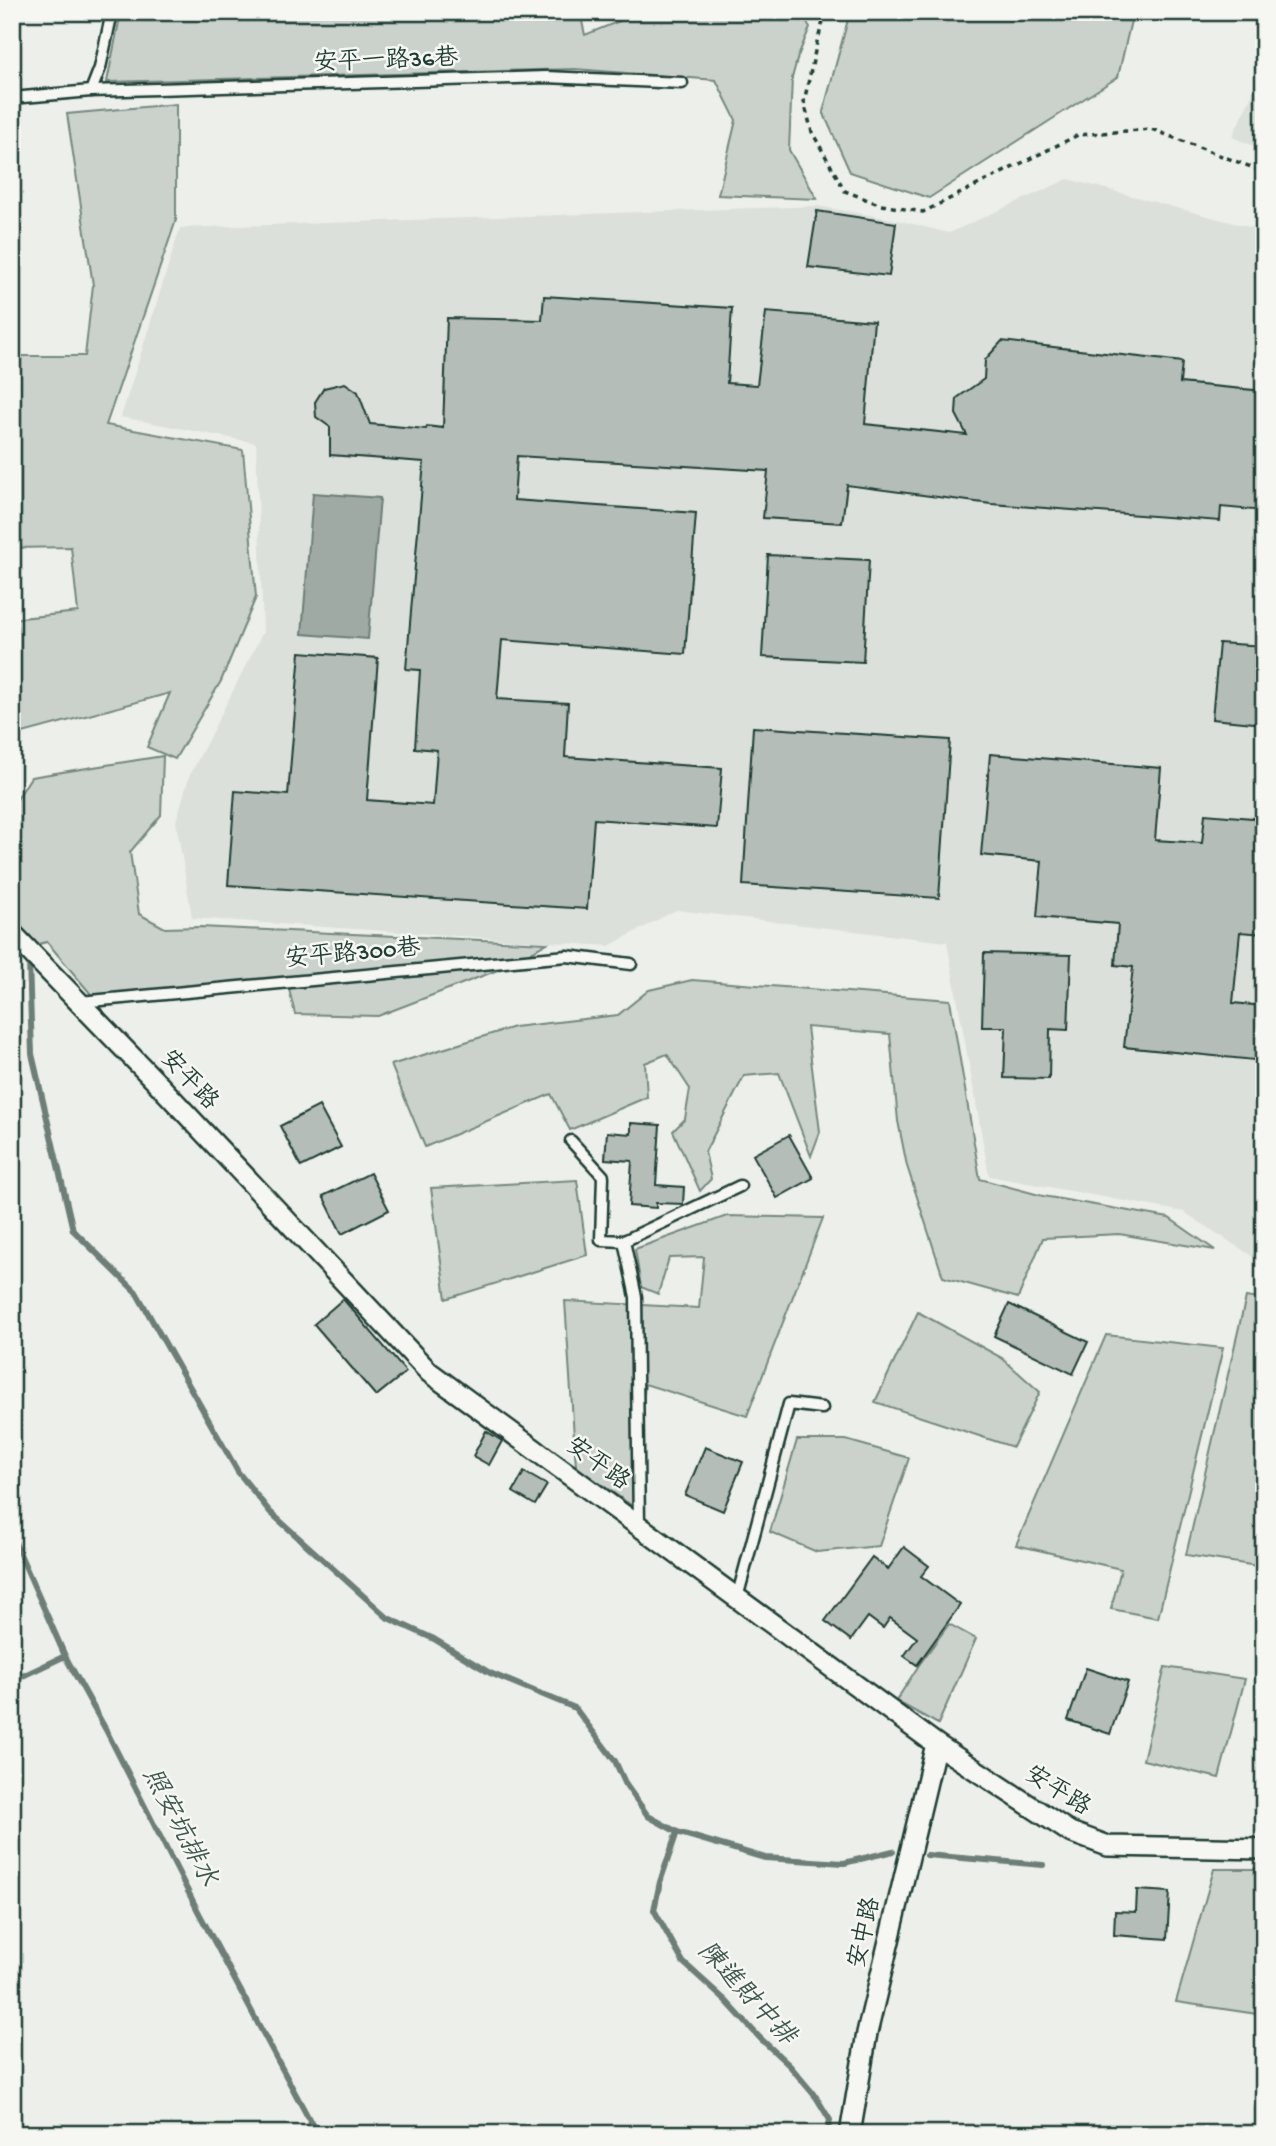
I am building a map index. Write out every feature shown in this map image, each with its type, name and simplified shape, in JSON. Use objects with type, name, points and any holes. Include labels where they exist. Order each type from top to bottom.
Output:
[{"type":"street","name":"安平路","points":[[12,933],[429,1372],[639,1527],[936,1744],[1070,1832],[1108,1846],[1264,1849]]},
{"type":"street","name":"安中路","points":[[850,2134],[867,2034],[936,1744]]},
{"type":"lane","points":[[91,91],[100,68],[112,12]]},
{"type":"lane","name":"安平一路36巷","points":[[12,98],[91,91],[546,77],[682,83]]},
{"type":"lane","name":"安平路300巷","points":[[79,1002],[567,956],[631,964]]},
{"type":"lane","points":[[571,1141],[603,1176],[601,1240],[624,1241],[740,1186]]},
{"type":"lane","points":[[624,1241],[636,1297],[639,1527]]},
{"type":"lane","points":[[737,1598],[789,1405],[822,1408]]},
{"type":"path","points":[[504,12],[509,15],[533,12]]},
{"type":"path","points":[[826,12],[804,102],[812,132],[845,191],[881,205],[923,212],[1078,135],[1151,129],[1264,172]]},
{"type":"shaded area","points":[[121,12],[580,12],[585,35],[642,12],[800,12],[810,27],[792,78],[789,150],[817,199],[718,195],[736,120],[716,80],[575,69],[107,82]]},
{"type":"shaded area","points":[[850,12],[1133,12],[1118,77],[929,198],[850,172],[823,112]]},
{"type":"shaded area","points":[[1264,70],[1264,150],[1232,137]]},
{"type":"shaded area","points":[[176,104],[176,220],[106,425],[243,450],[256,597],[221,681],[175,759],[147,747],[170,693],[12,736],[12,619],[78,612],[71,547],[12,548],[12,356],[85,356],[93,285],[67,114]]},
{"type":"shaded area","points":[[1068,179],[1264,231],[1264,1264],[1184,1212],[989,1176],[947,942],[676,910],[609,946],[192,918],[176,821],[189,777],[263,632],[256,443],[121,417],[180,228],[817,206],[893,219],[949,233]]},
{"type":"shaded area","points":[[313,493],[380,498],[368,639],[302,634]]},
{"type":"shaded area","points":[[163,756],[161,815],[130,852],[139,914],[165,928],[200,927],[547,943],[503,968],[378,1016],[295,1014],[288,985],[95,999],[47,942],[12,951],[12,807],[31,777]]},
{"type":"shaded area","points":[[692,980],[950,1000],[980,1179],[1043,1196],[1169,1218],[1215,1250],[1119,1234],[1043,1238],[1018,1298],[943,1277],[907,1166],[898,1121],[890,1034],[807,1027],[820,1132],[811,1156],[779,1073],[744,1076],[705,1152],[711,1179],[700,1191],[673,1131],[685,1119],[690,1089],[667,1054],[645,1063],[647,1097],[570,1130],[551,1094],[425,1147],[391,1065],[514,1027],[618,1015],[649,990]]},
{"type":"shaded area","points":[[577,1180],[587,1255],[446,1299],[431,1188]]},
{"type":"shaded area","points":[[727,1216],[823,1218],[747,1416],[645,1384],[634,1507],[576,1467],[565,1301],[699,1308],[704,1257],[669,1258],[658,1294],[641,1287],[635,1249]]},
{"type":"shaded area","points":[[1246,1297],[1264,1300],[1264,1567],[1186,1555]]},
{"type":"shaded area","points":[[918,1312],[1002,1358],[1040,1392],[1013,1447],[875,1402]]},
{"type":"shaded area","points":[[1106,1335],[1223,1348],[1158,1618],[1111,1609],[1121,1569],[1016,1545]]},
{"type":"shaded area","points":[[797,1440],[846,1440],[909,1458],[879,1546],[817,1552],[770,1532]]},
{"type":"shaded area","points":[[949,1624],[976,1639],[938,1724],[896,1701]]},
{"type":"shaded area","points":[[1165,1667],[1245,1679],[1219,1778],[1143,1760]]},
{"type":"shaded area","points":[[1214,1869],[1264,1869],[1264,2015],[1176,2002]]},
{"type":"building","points":[[817,211],[896,223],[889,276],[808,267]]},
{"type":"building","points":[[544,296],[732,308],[727,383],[757,385],[766,312],[874,321],[865,424],[967,435],[956,414],[957,398],[984,379],[985,360],[1002,341],[1182,362],[1180,383],[1264,391],[1264,511],[1221,507],[1220,521],[991,504],[847,485],[842,523],[763,518],[768,471],[517,456],[514,500],[696,513],[685,654],[502,640],[497,699],[568,703],[565,757],[722,768],[717,828],[594,819],[587,909],[228,885],[235,791],[288,795],[300,652],[378,658],[367,800],[433,805],[437,750],[415,748],[420,670],[406,669],[424,462],[330,455],[330,427],[316,417],[315,402],[324,388],[345,383],[358,392],[370,424],[443,428],[447,318],[542,320]]},
{"type":"building","points":[[768,555],[869,560],[863,662],[762,657]]},
{"type":"building","points":[[1219,643],[1264,646],[1264,724],[1212,719]]},
{"type":"building","points":[[753,727],[950,740],[939,898],[743,885]]},
{"type":"building","points":[[990,754],[1161,768],[1155,840],[1202,843],[1205,814],[1264,819],[1264,934],[1240,932],[1233,1003],[1264,1006],[1264,1061],[1124,1047],[1133,967],[1115,965],[1118,924],[1037,917],[1042,861],[981,855]]},
{"type":"building","points":[[984,953],[1071,955],[1068,1030],[1050,1029],[1049,1079],[1004,1078],[1006,1027],[982,1027]]},
{"type":"building","points":[[319,1106],[341,1147],[301,1167],[280,1126]]},
{"type":"building","points":[[631,1123],[660,1125],[656,1185],[684,1187],[683,1204],[656,1203],[656,1208],[629,1206],[632,1161],[605,1159],[607,1132],[631,1134]]},
{"type":"building","points":[[789,1135],[813,1178],[777,1198],[753,1155]]},
{"type":"building","points":[[370,1173],[389,1210],[342,1234],[323,1196]]},
{"type":"building","points":[[343,1299],[406,1372],[376,1396],[314,1324]]},
{"type":"building","points":[[1009,1304],[1088,1342],[1073,1374],[994,1336]]},
{"type":"building","points":[[486,1431],[502,1441],[489,1465],[473,1456]]},
{"type":"building","points":[[705,1447],[743,1462],[723,1511],[685,1495]]},
{"type":"building","points":[[524,1472],[547,1485],[535,1505],[513,1492]]},
{"type":"building","points":[[904,1547],[929,1566],[921,1576],[960,1605],[917,1665],[904,1656],[917,1638],[890,1618],[883,1628],[868,1617],[851,1640],[825,1621],[872,1557],[888,1569]]},
{"type":"building","points":[[1086,1668],[1128,1682],[1110,1734],[1068,1720]]},
{"type":"building","points":[[1137,1890],[1170,1892],[1167,1939],[1114,1935],[1115,1911],[1136,1912]]},
{"type":"waterway","points":[[29,961],[32,1054],[73,1230],[136,1292],[238,1472],[270,1512],[388,1618],[434,1639],[490,1673],[575,1708],[615,1761],[626,1785],[648,1816],[677,1832],[765,1858],[844,1863],[893,1851]]},
{"type":"waterway","name":"照安坑排水","points":[[12,1536],[65,1656],[317,2134]]},
{"type":"waterway","points":[[12,1681],[65,1656]]},
{"type":"waterway","name":"陳進財中排","points":[[677,1832],[660,1882],[654,1910],[683,1962],[726,2001],[790,2066],[816,2097],[830,2120],[827,2134]]},
{"type":"waterway","points":[[927,1855],[1043,1865]]}]
